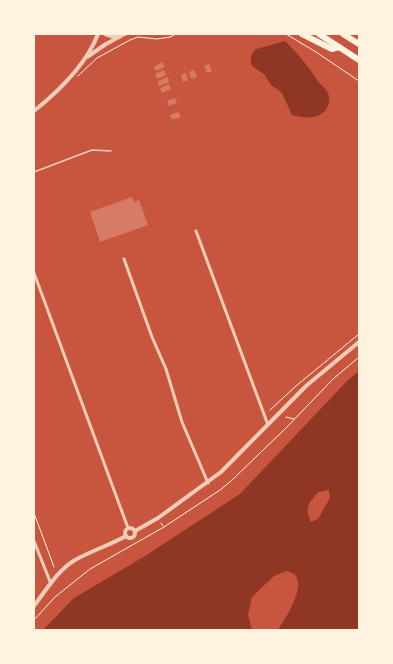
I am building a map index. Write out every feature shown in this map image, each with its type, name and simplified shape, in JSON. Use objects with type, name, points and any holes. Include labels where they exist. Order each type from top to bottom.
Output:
[{"type":"highway","points":[[302,34],[332,49],[339,47]]},
{"type":"highway","points":[[319,34],[359,60]]},
{"type":"highway","points":[[343,34],[359,44]]},
{"type":"street","points":[[34,111],[57,91],[83,61],[92,48],[98,34]]},
{"type":"street","points":[[105,34],[114,38],[123,35]]},
{"type":"street","points":[[83,61],[102,46],[123,35]]},
{"type":"street","points":[[196,231],[268,424]]},
{"type":"street","points":[[124,259],[152,337],[166,369],[182,422],[208,483]]},
{"type":"street","points":[[34,272],[128,528],[125,531],[126,536]]},
{"type":"street","points":[[34,606],[67,566],[75,560],[126,536],[132,538],[135,535],[135,531],[158,518],[208,483],[224,470],[306,386],[359,342]]},
{"type":"street","points":[[128,528],[132,528],[135,531]]},
{"type":"street","points":[[34,541],[51,584]]},
{"type":"lane","points":[[34,172],[92,150],[111,151]]},
{"type":"path","points":[[74,80],[97,58],[130,40],[138,37],[157,39],[170,37],[176,34]]},
{"type":"path","points":[[286,34],[359,81]]},
{"type":"path","points":[[270,410],[296,386],[359,334]]},
{"type":"path","points":[[34,620],[55,597],[90,569],[164,527],[231,481],[333,379],[359,357]]},
{"type":"path","points":[[286,417],[294,419]]},
{"type":"path","points":[[34,513],[54,567]]},
{"type":"path","points":[[161,523],[164,527]]},
{"type":"shaded area","points":[[285,41],[303,60],[328,93],[328,106],[324,112],[318,116],[307,118],[292,115],[282,93],[271,85],[264,74],[252,66],[251,57],[256,49]]},
{"type":"shaded area","points":[[359,371],[359,630],[278,630],[291,608],[298,588],[298,581],[295,574],[287,571],[274,576],[252,597],[248,615],[252,630],[43,630],[74,598],[145,556],[240,494],[347,381]],"holes":[[[329,490],[330,498],[318,519],[311,522],[308,513],[308,506],[318,492]]]},
{"type":"building","points":[[162,62],[165,67],[156,71],[154,67]]},
{"type":"building","points":[[209,64],[212,71],[207,73],[204,66]]},
{"type":"building","points":[[164,70],[166,75],[157,79],[155,74]]},
{"type":"building","points":[[194,70],[197,77],[191,79],[189,72]]},
{"type":"building","points":[[186,73],[188,80],[183,82],[181,75]]},
{"type":"building","points":[[168,77],[169,82],[159,86],[158,81]]},
{"type":"building","points":[[169,84],[171,89],[162,93],[160,88]]},
{"type":"building","points":[[175,98],[177,103],[169,106],[167,101]]},
{"type":"building","points":[[178,112],[181,117],[172,120],[170,115]]},
{"type":"building","points":[[132,197],[134,202],[139,200],[148,225],[100,242],[90,212]]}]
